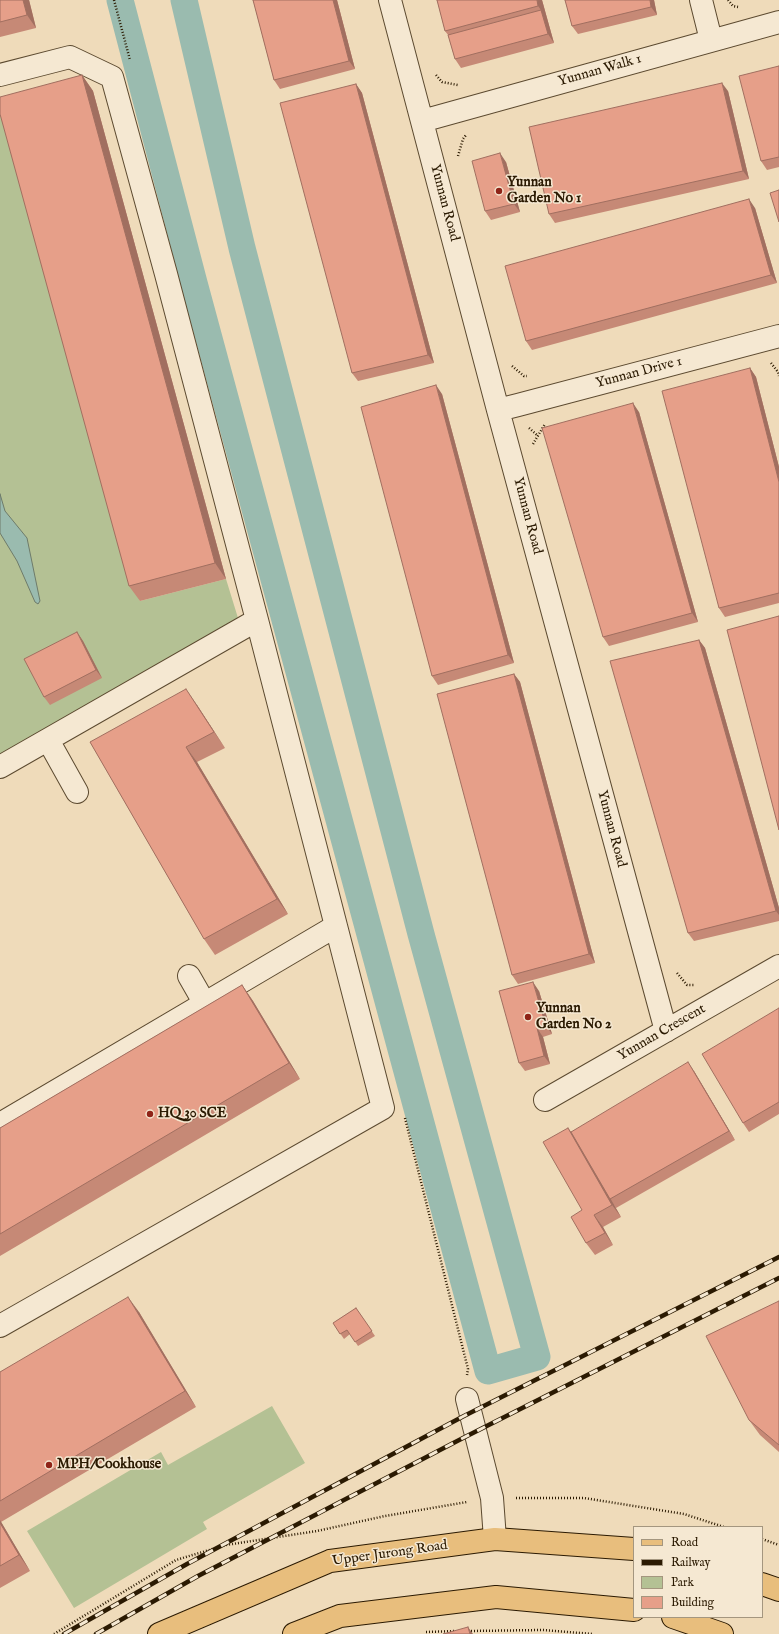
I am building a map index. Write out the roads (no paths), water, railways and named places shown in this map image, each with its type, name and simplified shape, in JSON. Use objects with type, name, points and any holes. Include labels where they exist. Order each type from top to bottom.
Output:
[{"type":"main road","name":"Upper Jurong Road","points":[[159,1634],[330,1561],[495,1539],[633,1549]]},
{"type":"main road","points":[[763,1584],[779,1590]]},
{"type":"main road","points":[[294,1634],[340,1616],[496,1597],[633,1610]]},
{"type":"main road","points":[[676,1618],[722,1634]]},
{"type":"street","name":"Yunnan Road","points":[[390,0],[498,410],[666,1031]]},
{"type":"street","points":[[701,0],[711,40]]},
{"type":"street","name":"Yunnan Walk 1","points":[[422,120],[779,22]]},
{"type":"street","points":[[0,75],[70,57],[112,77],[168,282],[257,620],[382,1108],[0,1326]]},
{"type":"street","name":"Yunnan Drive 1","points":[[498,410],[779,336]]},
{"type":"street","points":[[0,767],[257,620]]},
{"type":"street","points":[[48,740],[77,792]]},
{"type":"street","points":[[0,1124],[336,926]]},
{"type":"street","name":"Yunnan Crescent","points":[[545,1100],[779,966]]},
{"type":"street","points":[[189,976],[205,1004]]},
{"type":"street","points":[[467,1399],[492,1498],[495,1539]]},
{"type":"water","points":[[0,494],[5,511],[27,538],[40,601],[38,604],[35,602],[17,561],[0,533]]},
{"type":"waterway","points":[[120,0],[194,283],[488,1371],[537,1357],[421,934],[242,248],[184,0]]},
{"type":"railway","points":[[64,1634],[187,1564],[462,1417],[779,1257]]},
{"type":"railway","points":[[96,1634],[198,1576],[463,1438],[779,1278]]},
{"type":"place","name":"Yunnan Garden No 1","points":[[499,191]]},
{"type":"place","name":"Yunnan Garden No 2","points":[[528,1017]]},
{"type":"place","name":"HQ 30 SCE","points":[[150,1114]]},
{"type":"place","name":"MPH/Cookhouse","points":[[49,1465]]}]
